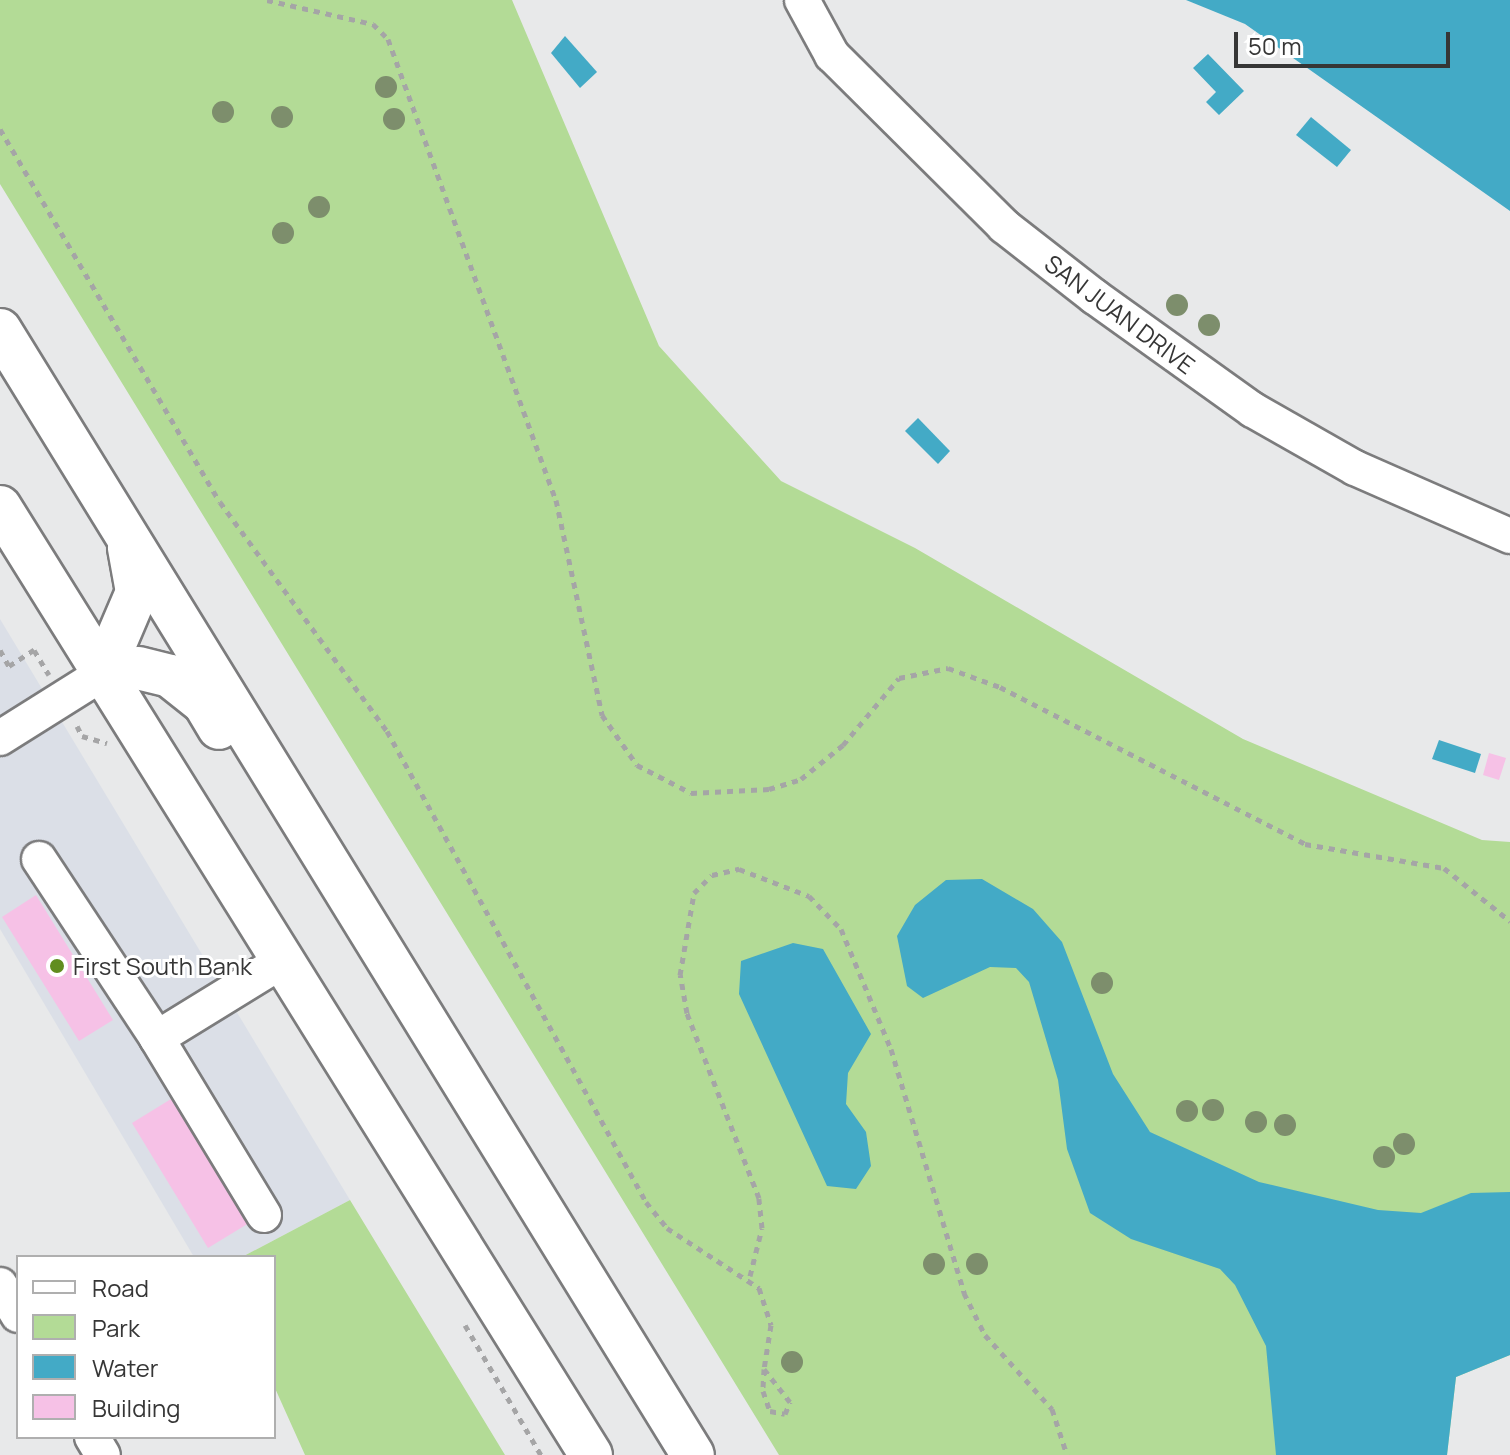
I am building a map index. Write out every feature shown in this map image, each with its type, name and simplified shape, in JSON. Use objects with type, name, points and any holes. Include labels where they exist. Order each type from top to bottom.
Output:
[{"type":"main road","points":[[0,330],[446,1060],[693,1455]]},
{"type":"main road","points":[[102,674],[137,592],[124,532]]},
{"type":"main road","points":[[7,534],[102,674],[591,1455]]},
{"type":"main road","points":[[102,674],[138,668],[170,676],[204,703],[386,1002],[446,1060]]},
{"type":"street","name":"SAN JUAN DRIVE","points":[[802,0],[832,55],[1004,226],[1179,361],[1355,468],[1510,536]]},
{"type":"street","points":[[0,738],[102,674]]},
{"type":"street","points":[[39,859],[157,1038],[264,1215]]},
{"type":"street","points":[[157,1038],[282,961]]},
{"type":"street","points":[[0,1285],[16,1312]]},
{"type":"path","points":[[267,0],[373,24],[388,39],[556,500],[602,715],[637,765],[691,793],[791,782],[823,765],[899,678],[948,668],[1000,687],[1305,844],[1444,868],[1510,921]]},
{"type":"path","points":[[0,129],[220,502],[387,731],[646,1202],[667,1228],[750,1276],[771,1325],[764,1369],[765,1403],[785,1414],[790,1402],[764,1369]]},
{"type":"path","points":[[750,1276],[762,1228],[759,1198],[687,1013],[680,975],[694,893],[712,875],[739,869],[800,891],[841,929],[891,1049],[964,1293],[985,1335],[1052,1409],[1067,1455]]},
{"type":"shaded area","points":[[0,619],[350,1200],[246,1255],[193,1255],[0,929]]},
{"type":"green space","points":[[0,0],[512,0],[659,346],[781,481],[915,548],[1243,739],[1482,840],[1510,842],[1510,1355],[1456,1377],[1447,1455],[779,1455],[0,184]]},
{"type":"green space","points":[[350,1200],[505,1455],[305,1455],[276,1390],[276,1255],[246,1255]]},
{"type":"water","points":[[1186,0],[1510,0],[1510,211],[1245,24]]},
{"type":"water","points":[[565,36],[597,72],[580,88],[551,53]]},
{"type":"water","points":[[1208,54],[1244,91],[1219,115],[1206,102],[1216,92],[1193,68]]},
{"type":"water","points":[[1311,117],[1351,150],[1337,167],[1296,135]]},
{"type":"water","points":[[918,418],[950,451],[938,464],[905,431]]},
{"type":"water","points":[[1439,740],[1481,754],[1475,773],[1432,759]]},
{"type":"water","points":[[982,879],[1033,909],[1062,942],[1113,1074],[1150,1132],[1259,1182],[1378,1210],[1421,1213],[1471,1193],[1510,1192],[1510,1355],[1456,1377],[1447,1455],[1276,1455],[1266,1346],[1235,1285],[1220,1269],[1131,1239],[1090,1213],[1067,1149],[1058,1080],[1029,982],[1016,968],[990,967],[923,998],[907,986],[897,936],[915,905],[946,880]]},
{"type":"water","points":[[793,943],[823,949],[871,1034],[848,1073],[846,1104],[866,1132],[871,1166],[856,1189],[827,1186],[739,994],[741,961]]},
{"type":"building","points":[[1489,753],[1506,758],[1499,780],[1483,775]]},
{"type":"building","points":[[36,895],[113,1020],[79,1041],[2,917]]},
{"type":"building","points":[[171,1099],[249,1223],[208,1248],[132,1123]]},
{"type":"place","name":"First South Bank","points":[[57,966]]}]
